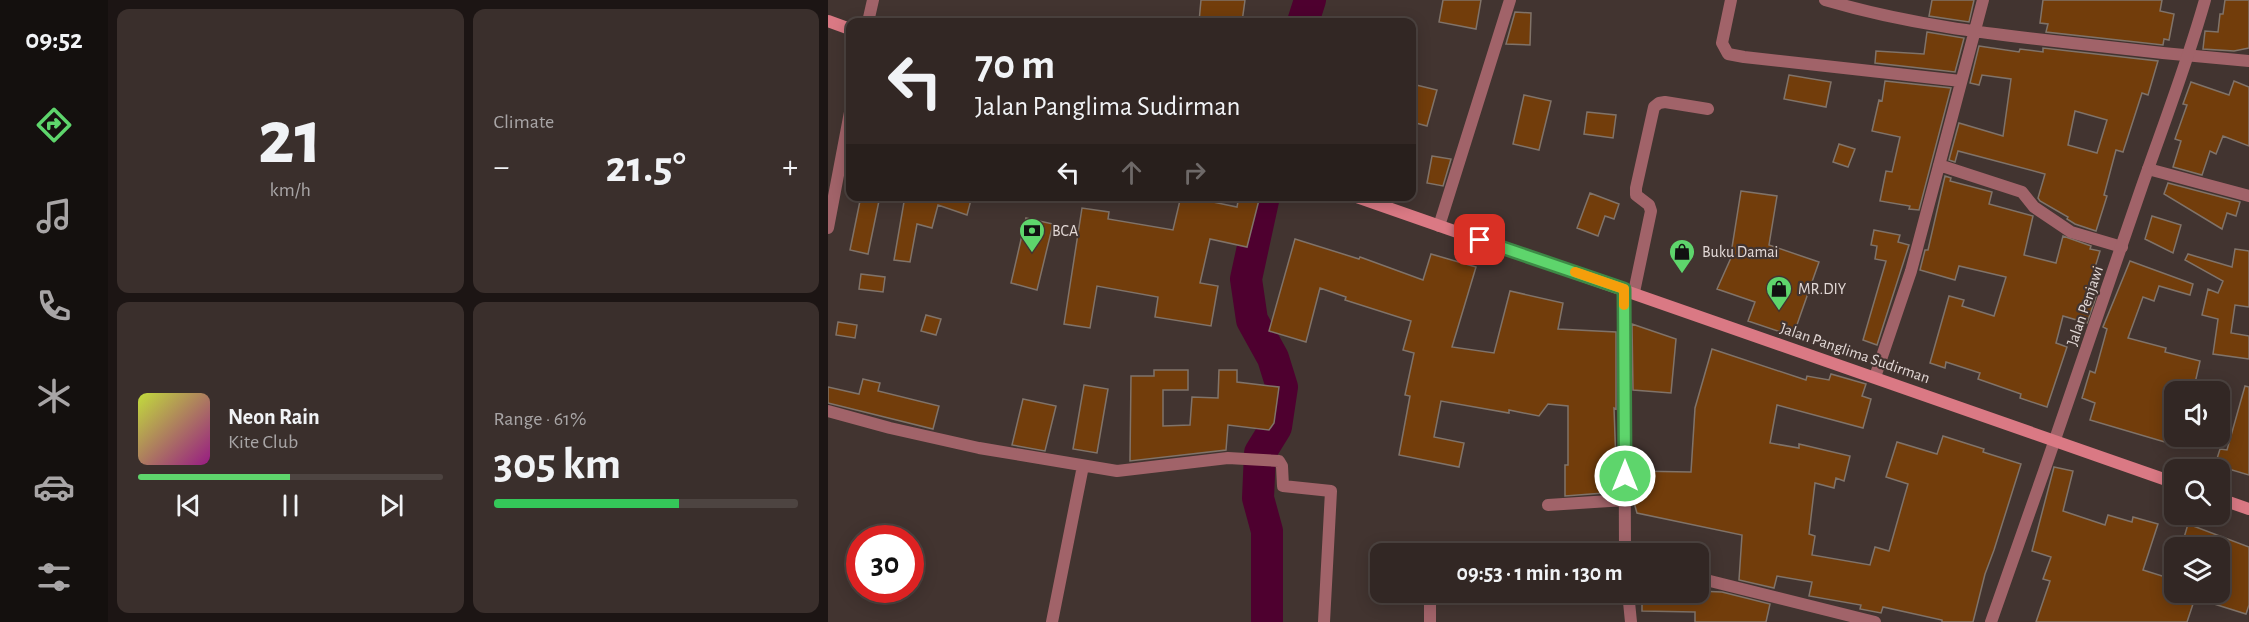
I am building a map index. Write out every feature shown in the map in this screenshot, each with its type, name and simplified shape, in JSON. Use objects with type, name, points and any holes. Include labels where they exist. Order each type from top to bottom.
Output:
[{"type":"main road","points":[[828,21],[846,28]]},
{"type":"main road","name":"Jalan Panglima Sudirman","points":[[1368,201],[2164,479]]},
{"type":"main road","points":[[2230,502],[2249,509]]},
{"type":"street","points":[[869,18],[873,0]]},
{"type":"street","points":[[1439,226],[1510,0]]},
{"type":"street","points":[[1731,0],[1722,43],[1728,54],[1961,81]]},
{"type":"street","points":[[1825,0],[1874,14],[1976,33],[2249,61]]},
{"type":"street","points":[[1875,377],[1911,271],[1983,0]]},
{"type":"street","name":"Jalan Penjawi","points":[[1992,622],[2189,56],[2205,0]]},
{"type":"street","points":[[1625,543],[1629,291],[1651,210],[1649,205],[1636,195],[1636,188],[1654,107],[1665,102],[1708,109]]},
{"type":"street","points":[[828,228],[846,133]]},
{"type":"street","points":[[1939,165],[2022,192],[2034,207],[2071,232],[2122,247]]},
{"type":"street","points":[[2148,169],[2249,196]]},
{"type":"street","points":[[828,411],[890,428],[968,445],[1118,471],[1237,458],[1279,461],[1282,466],[1283,486],[1331,492],[1324,622]]},
{"type":"street","points":[[1052,622],[1083,466]]},
{"type":"street","points":[[1548,506],[1625,500]]},
{"type":"street","points":[[1709,581],[1875,622]]},
{"type":"street","points":[[1430,603],[1430,622]]},
{"type":"street","points":[[1629,603],[1630,622]]},
{"type":"building","points":[[1201,0],[1245,0],[1243,18],[1199,18]]},
{"type":"building","points":[[1443,0],[1481,0],[1476,29],[1439,22]]},
{"type":"building","points":[[1932,0],[1974,0],[1969,22],[1929,16]]},
{"type":"building","points":[[2043,0],[2162,0],[2160,11],[2174,14],[2169,40],[2164,39],[2163,45],[2046,32],[2048,24],[2040,23]]},
{"type":"building","points":[[2225,0],[2249,0],[2249,48],[2234,51],[2203,49],[2205,31],[2218,32],[2220,14],[2223,14]]},
{"type":"building","points":[[1515,12],[1531,13],[1530,45],[1506,44]]},
{"type":"building","points":[[1927,32],[1964,38],[1955,72],[1875,63],[1876,51],[1924,54]]},
{"type":"building","points":[[1979,46],[2019,52],[2020,49],[2043,52],[2043,48],[2158,61],[2148,95],[2142,93],[2123,152],[2116,150],[2104,195],[2107,196],[2096,231],[2075,224],[2067,219],[2068,217],[2040,201],[2038,198],[2045,174],[1958,151],[1955,162],[1949,160],[1959,123],[2003,136],[2011,79],[1982,75],[1979,85],[1970,83]],"holes":[[[2075,111],[2107,120],[2097,153],[2068,145]]]},
{"type":"building","points":[[1789,75],[1831,82],[1826,107],[1784,99]]},
{"type":"building","points":[[1885,81],[1951,88],[1919,210],[1909,209],[1910,206],[1880,201],[1886,171],[1892,172],[1900,137],[1872,131],[1879,100],[1882,101]]},
{"type":"building","points":[[2234,81],[2249,87],[2249,146],[2223,136],[2216,154],[2210,151],[2202,175],[2173,167],[2181,141],[2175,139],[2187,105],[2183,104],[2191,82],[2229,95]]},
{"type":"building","points":[[1416,85],[1437,90],[1427,126],[1416,123]]},
{"type":"building","points":[[1524,95],[1551,101],[1539,150],[1513,144]]},
{"type":"building","points":[[1587,112],[1616,115],[1613,138],[1584,134]]},
{"type":"building","points":[[1839,144],[1855,149],[1848,167],[1833,162]]},
{"type":"building","points":[[1432,156],[1451,159],[1443,186],[1427,183]]},
{"type":"building","points":[[1945,176],[1951,178],[1950,181],[1992,192],[1989,204],[2033,216],[2024,255],[2056,263],[2063,236],[2091,246],[2090,249],[2100,251],[2087,294],[2096,297],[2087,323],[2063,316],[2056,343],[2067,347],[2047,407],[2020,398],[2021,394],[1978,379],[1980,373],[1946,362],[1945,368],[1930,363],[1949,296],[1964,300],[1962,306],[1994,316],[2006,277],[1959,266],[1955,280],[1920,270],[1925,250],[1928,250]]},
{"type":"building","points":[[2168,183],[2240,202],[2236,216],[2227,213],[2222,229],[2164,194]]},
{"type":"building","points":[[1741,191],[1777,196],[1769,245],[1819,262],[1793,336],[1748,321],[1755,302],[1717,289],[1730,260]]},
{"type":"building","points":[[1590,193],[1619,204],[1614,219],[1605,216],[1598,236],[1577,228]]},
{"type":"building","points":[[860,201],[879,201],[868,254],[850,250]]},
{"type":"building","points":[[904,201],[971,201],[967,215],[938,205],[932,228],[917,224],[910,262],[894,260]]},
{"type":"building","points":[[1180,201],[1208,201],[1237,207],[1238,201],[1259,201],[1247,247],[1210,239],[1200,283],[1218,286],[1211,326],[1155,317],[1158,297],[1097,286],[1090,328],[1064,324],[1082,208],[1109,212],[1108,219],[1173,230]]},
{"type":"building","points":[[2152,216],[2181,225],[2173,253],[2145,239]]},
{"type":"building","name":"BCA","points":[[1026,218],[1053,224],[1037,290],[1011,283]]},
{"type":"building","points":[[1874,230],[1900,235],[1898,242],[1909,245],[1877,345],[1863,340],[1886,261],[1875,259],[1877,246],[1871,245]]},
{"type":"building","points":[[1295,239],[1359,259],[1360,257],[1423,280],[1431,254],[1476,267],[1452,347],[1494,353],[1510,291],[1563,303],[1558,329],[1616,332],[1616,409],[1614,408],[1617,492],[1565,496],[1565,465],[1568,465],[1568,406],[1548,404],[1539,416],[1441,401],[1434,437],[1464,443],[1459,467],[1399,455],[1410,396],[1405,395],[1414,353],[1403,350],[1411,321],[1345,300],[1346,297],[1320,288],[1306,342],[1269,331]]},
{"type":"building","points":[[2235,249],[2249,251],[2249,307],[2235,305],[2231,333],[2249,336],[2249,359],[2213,354],[2218,319],[2202,315],[2208,289],[2218,293],[2223,281],[2185,260],[2188,254],[2232,267]]},
{"type":"building","points":[[2130,261],[2193,284],[2190,295],[2159,286],[2154,301],[2143,297],[2128,338],[2166,348],[2165,352],[2200,361],[2195,381],[2164,381],[2164,442],[2090,420],[2095,403],[2082,398],[2090,371],[2095,373],[2107,329],[2103,327]]},
{"type":"building","points":[[861,274],[885,277],[883,292],[859,289]]},
{"type":"building","points":[[926,315],[941,319],[936,335],[921,331]]},
{"type":"building","points":[[838,322],[857,325],[855,338],[836,335]]},
{"type":"building","points":[[1632,324],[1676,339],[1671,393],[1633,390]]},
{"type":"building","points":[[1712,349],[1806,380],[1807,376],[1829,380],[1831,374],[1866,384],[1862,396],[1871,399],[1863,428],[1777,405],[1770,443],[1799,448],[1799,444],[1850,456],[1844,481],[1836,478],[1834,488],[1815,483],[1809,534],[1815,536],[1812,555],[1870,565],[1875,547],[1889,551],[1908,484],[1886,477],[1897,442],[1937,454],[1943,436],[2021,464],[1985,574],[1973,622],[1942,622],[1942,620],[1883,607],[1881,613],[1860,609],[1861,605],[1809,596],[1812,582],[1777,576],[1774,588],[1739,580],[1742,535],[1637,513],[1633,499],[1633,471],[1691,472],[1695,408]]},
{"type":"building","points":[[1154,370],[1188,370],[1188,390],[1163,390],[1163,426],[1190,425],[1192,397],[1218,398],[1219,370],[1237,370],[1237,382],[1279,387],[1274,423],[1269,430],[1228,425],[1226,450],[1130,461],[1131,376],[1154,376]]},
{"type":"building","points":[[863,379],[880,383],[878,391],[939,406],[933,429],[828,403],[828,387],[859,394]]},
{"type":"building","points":[[1084,385],[1108,389],[1097,453],[1073,449]]},
{"type":"building","points":[[2245,386],[2249,387],[2249,475],[2230,469],[2230,459],[2217,459],[2220,449],[2227,450],[2230,447],[2230,439]]},
{"type":"building","points":[[1023,399],[1056,406],[1045,451],[1012,445]]},
{"type":"building","points":[[2054,467],[2073,471],[2063,511],[2105,525],[2108,515],[2132,522],[2133,517],[2158,524],[2143,570],[2164,577],[2164,603],[2193,603],[2187,622],[2036,622],[2050,581],[2043,579],[2051,557],[2032,551]]},
{"type":"building","points":[[2188,525],[2222,537],[2184,537]]},
{"type":"building","points":[[2230,540],[2249,547],[2249,605],[2246,614],[2211,603],[2230,603]]},
{"type":"building","points":[[1709,591],[1722,592],[1770,604],[1766,622],[1695,622],[1695,612],[1642,611],[1642,603],[1709,603]]},
{"type":"waterway","points":[[1304,18],[1310,0]]},
{"type":"waterway","points":[[1263,201],[1246,279],[1252,320],[1273,358],[1282,387],[1276,427],[1260,453],[1258,498],[1267,531],[1267,622]]},
{"type":"slow traffic","points":[[1575,272],[1624,289],[1624,305]]},
{"type":"place","name":"BCA","points":[[1032,254]]},
{"type":"place","name":"Buku Damai","points":[[1682,275]]},
{"type":"place","name":"MR.DIY","points":[[1779,312]]},
{"type":"route","points":[[1480,240],[1624,289],[1625,476]]}]
